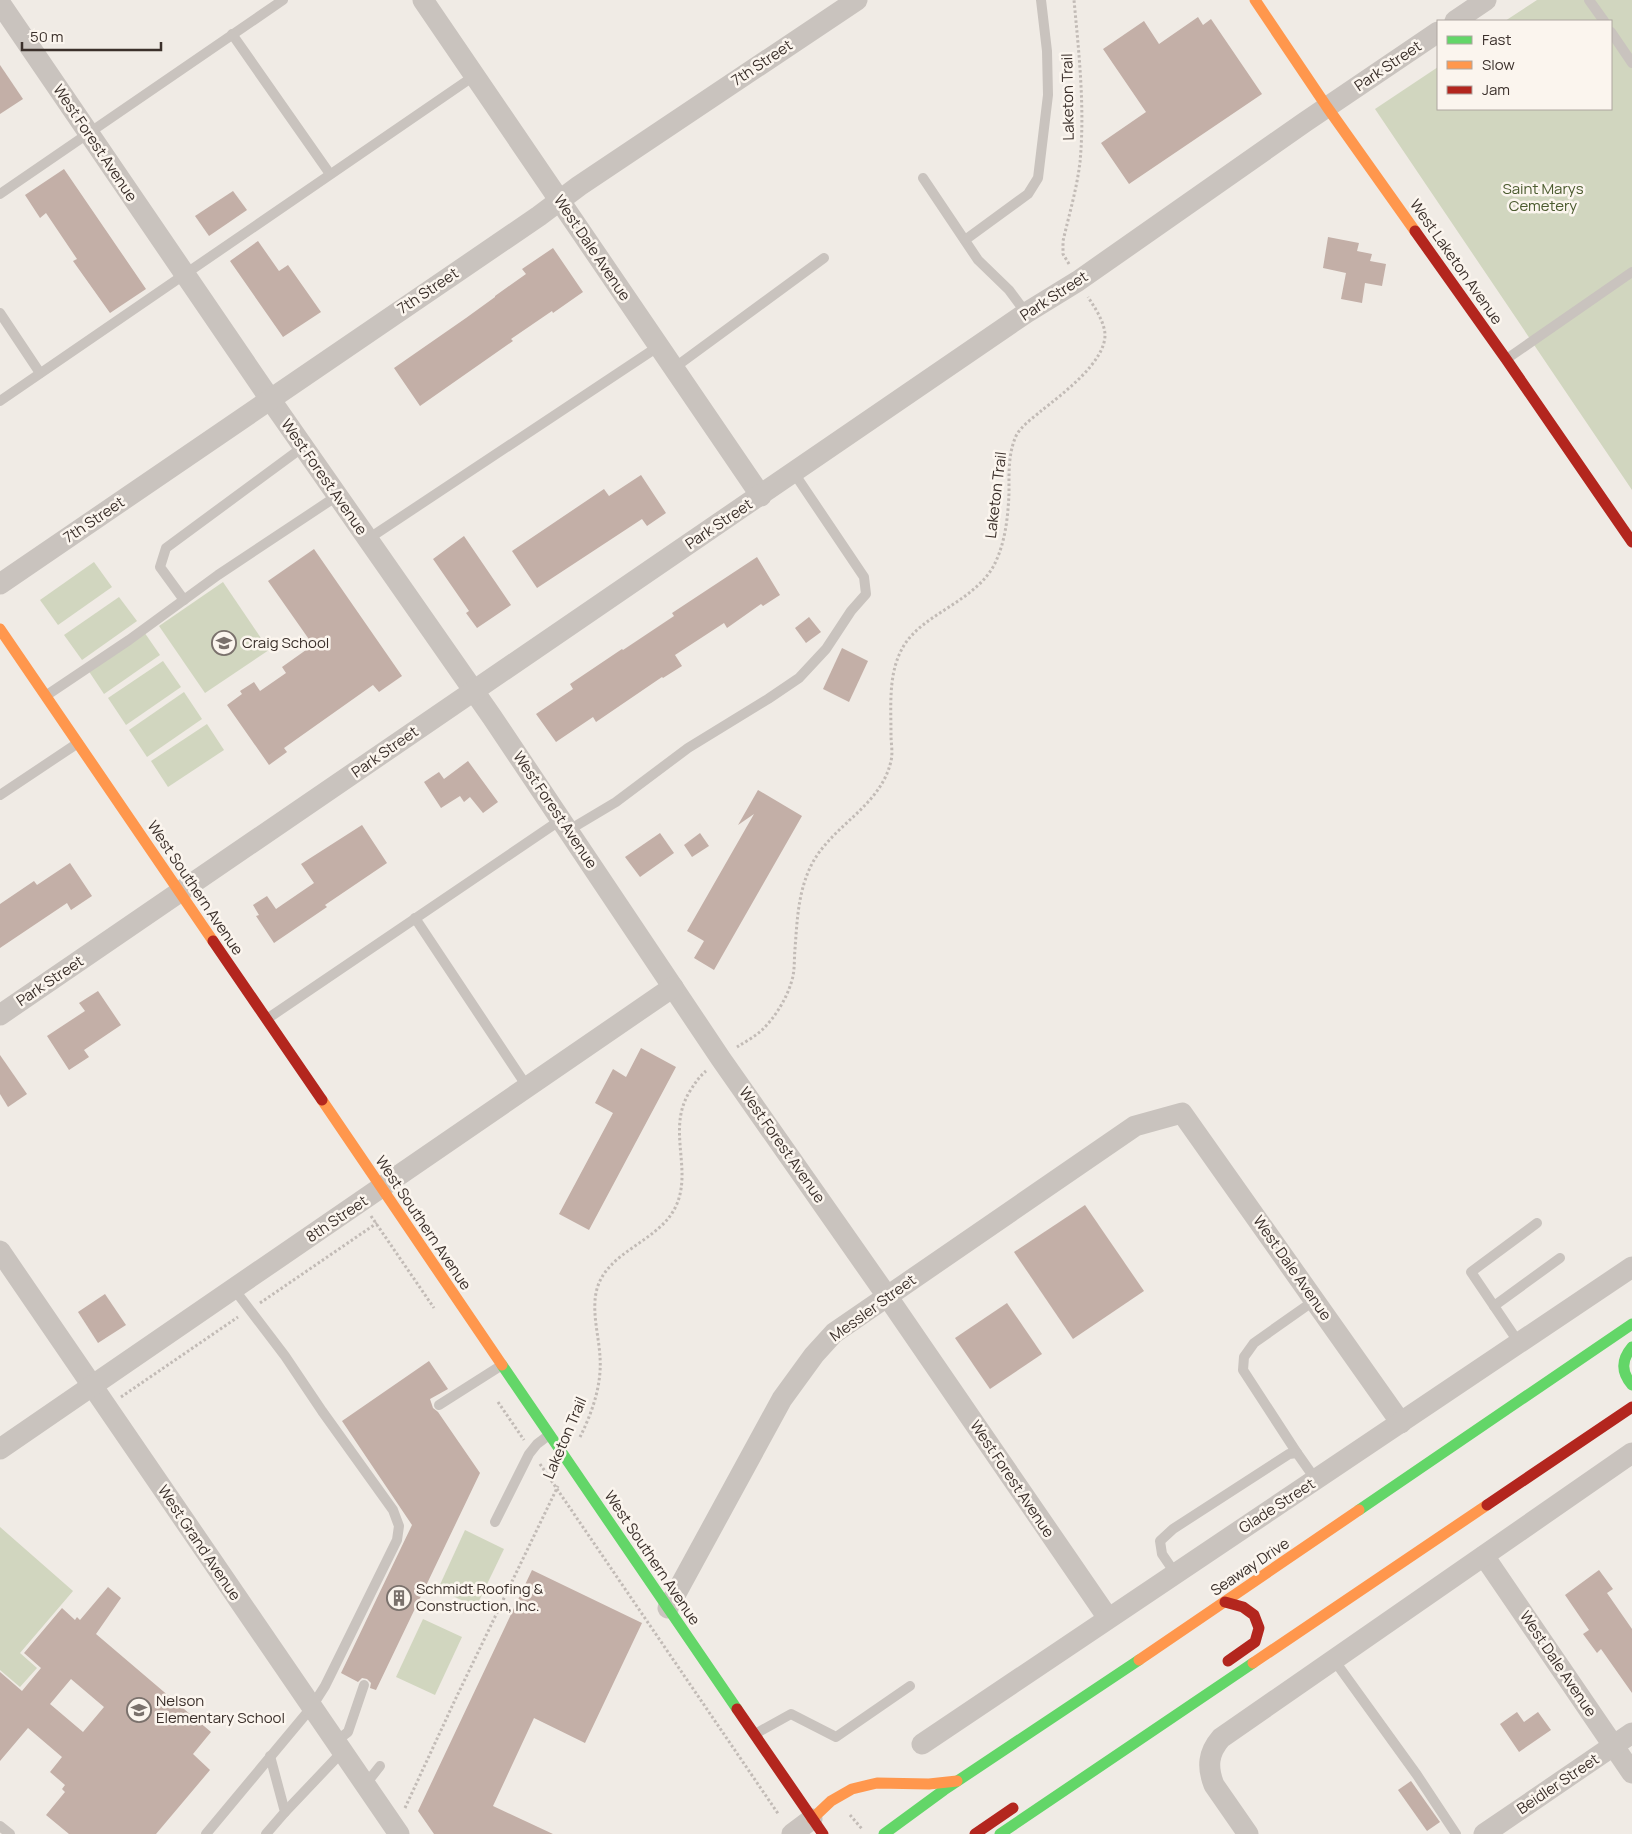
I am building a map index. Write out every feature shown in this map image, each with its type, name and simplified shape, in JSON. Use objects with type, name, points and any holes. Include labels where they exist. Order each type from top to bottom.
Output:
[{"type":"main road","name":"West Laketon Avenue","points":[[1255,0],[1327,107],[1506,359],[1632,542]]},
{"type":"main road","name":"West Southern Avenue","points":[[0,629],[817,1826]]},
{"type":"main road","name":"Seaway Drive","points":[[884,1834],[958,1781],[1225,1602],[1632,1324]]},
{"type":"main road","points":[[1632,1347],[1623,1358],[1622,1366],[1627,1380],[1632,1385]]},
{"type":"main road","points":[[1000,1834],[1632,1406]]},
{"type":"main road","points":[[1218,1668],[1255,1642],[1259,1628],[1254,1615],[1243,1607],[1225,1602]]},
{"type":"main road","points":[[817,1826],[831,1802],[852,1789],[877,1783],[929,1784],[958,1781]]},
{"type":"main road","points":[[975,1834],[1024,1800]]},
{"type":"street","name":"West Dale Avenue","points":[[423,0],[761,496]]},
{"type":"street","points":[[1456,20],[1486,0]]},
{"type":"street","name":"7th Street","points":[[0,584],[560,201],[579,186],[851,2]]},
{"type":"street","name":"West Forest Avenue","points":[[3,4],[87,133],[270,400],[474,690],[673,988],[1108,1618]]},
{"type":"street","name":"Park Street","points":[[0,1015],[1026,313],[1078,281],[1437,33]]},
{"type":"street","name":"8th Street","points":[[0,1449],[673,988]]},
{"type":"street","name":"West Dale Avenue","points":[[1182,1113],[1400,1423]]},
{"type":"street","name":"Messler Street","points":[[668,1608],[788,1392],[814,1354],[834,1333],[1135,1126],[1182,1113]]},
{"type":"street","name":"West Grand Avenue","points":[[0,1252],[397,1832]]},
{"type":"street","name":"Glade Street","points":[[922,1744],[1632,1267]]},
{"type":"street","points":[[1248,1834],[1214,1785],[1210,1776],[1209,1766],[1214,1746],[1222,1738],[1484,1556],[1630,1459]]},
{"type":"street","name":"West Dale Avenue","points":[[1484,1556],[1632,1773]]},
{"type":"street","name":"Beidler Street","points":[[1484,1834],[1632,1734]]},
{"type":"street","points":[[792,1834],[817,1826]]},
{"type":"lane","points":[[0,194],[283,0]]},
{"type":"lane","points":[[965,240],[1028,194],[1038,178],[1048,95],[1047,51],[1041,0]]},
{"type":"lane","points":[[1589,0],[1603,20]]},
{"type":"lane","points":[[1612,33],[1632,63]]},
{"type":"lane","points":[[232,34],[330,174]]},
{"type":"lane","points":[[0,401],[474,76]]},
{"type":"lane","points":[[923,178],[978,260],[1009,290],[1026,313]]},
{"type":"lane","points":[[674,368],[824,258]]},
{"type":"lane","points":[[1506,359],[1632,272]]},
{"type":"lane","points":[[0,313],[40,372]]},
{"type":"lane","points":[[368,539],[659,346]]},
{"type":"lane","points":[[184,600],[160,567],[166,548],[303,447]]},
{"type":"lane","points":[[267,1020],[415,918],[565,824],[616,802],[688,748],[799,678],[826,649],[866,594],[864,577],[794,473]]},
{"type":"lane","points":[[46,696],[129,640],[218,575],[337,496]]},
{"type":"lane","points":[[0,796],[78,743]]},
{"type":"lane","points":[[415,918],[528,1088]]},
{"type":"lane","points":[[1519,1343],[1471,1272],[1537,1223]]},
{"type":"lane","points":[[1494,1306],[1560,1258]]},
{"type":"lane","points":[[206,1834],[311,1708],[325,1686],[397,1540],[399,1526],[393,1510],[285,1356],[234,1288]]},
{"type":"lane","points":[[1315,1300],[1254,1343],[1244,1357],[1243,1370],[1316,1480]]},
{"type":"lane","points":[[439,1405],[502,1364]]},
{"type":"lane","points":[[496,1522],[531,1452],[537,1444],[550,1434]]},
{"type":"lane","points":[[1175,1573],[1162,1554],[1160,1541],[1173,1529],[1281,1459],[1289,1454],[1297,1453]]},
{"type":"lane","points":[[1334,1660],[1456,1834]]},
{"type":"lane","points":[[266,1834],[339,1747],[348,1732],[364,1685]]},
{"type":"lane","points":[[754,1734],[792,1714],[836,1737],[910,1686]]},
{"type":"lane","points":[[270,1756],[285,1812]]},
{"type":"lane","points":[[365,1785],[380,1766]]},
{"type":"lane","points":[[0,1826],[10,1834]]},
{"type":"path","name":"Laketon Trail","points":[[397,1832],[459,1691],[589,1419],[599,1385],[600,1358],[596,1295],[600,1279],[613,1264],[657,1229],[677,1205],[682,1183],[679,1124],[683,1101],[698,1077],[721,1058],[762,1030],[784,1002],[793,978],[799,900],[808,871],[818,852],[832,835],[867,805],[883,782],[892,760],[891,693],[896,666],[904,646],[921,627],[970,594],[992,568],[1001,548],[1006,526],[1009,493],[1008,468],[1016,435],[1031,420],[1081,379],[1099,354],[1105,334],[1100,316],[1063,254],[1063,241],[1080,165],[1083,123],[1074,0]]},
{"type":"path","points":[[361,1202],[438,1314]]},
{"type":"path","points":[[482,1378],[779,1815]]},
{"type":"path","points":[[850,1815],[863,1830]]},
{"type":"green space","name":"Saint Marys Cemetery","points":[[1537,0],[1632,0],[1632,490],[1375,109],[1437,68],[1437,110],[1612,110],[1612,20],[1507,20]]},
{"type":"green space","points":[[94,562],[112,587],[58,625],[40,600]]},
{"type":"green space","points":[[223,582],[269,650],[205,693],[159,626]]},
{"type":"green space","points":[[119,597],[137,621],[82,660],[64,635]]},
{"type":"green space","points":[[142,629],[160,655],[104,694],[86,667]]},
{"type":"green space","points":[[163,661],[181,687],[126,725],[108,698]]},
{"type":"green space","points":[[184,692],[202,719],[147,757],[129,730]]},
{"type":"green space","points":[[207,724],[224,750],[168,787],[151,761]]},
{"type":"green space","points":[[0,1527],[73,1591],[20,1653],[37,1668],[20,1687],[0,1670]]},
{"type":"green space","points":[[465,1530],[504,1549],[476,1607],[438,1589]]},
{"type":"green space","points":[[423,1619],[462,1637],[435,1695],[396,1677]]},
{"type":"building","points":[[1198,17],[1203,25],[1211,19],[1262,94],[1129,184],[1101,143],[1146,112],[1103,49],[1144,21],[1159,44]]},
{"type":"building","points":[[0,65],[23,99],[0,114]]},
{"type":"building","points":[[64,169],[146,289],[110,313],[73,261],[77,259],[46,213],[40,218],[25,195]]},
{"type":"building","points":[[233,191],[247,210],[209,236],[195,216]]},
{"type":"building","points":[[1328,237],[1359,243],[1357,251],[1372,254],[1370,261],[1386,264],[1382,286],[1365,283],[1362,303],[1341,299],[1346,273],[1323,268]]},
{"type":"building","points":[[258,241],[279,271],[288,265],[321,312],[283,337],[230,261]]},
{"type":"building","points":[[553,248],[583,292],[511,339],[513,341],[420,406],[394,368],[526,274],[522,269]]},
{"type":"building","points":[[641,475],[666,513],[647,526],[642,519],[537,588],[512,551],[604,489],[609,496]]},
{"type":"building","points":[[464,536],[511,605],[477,628],[466,613],[469,611],[433,559]]},
{"type":"building","points":[[314,549],[402,676],[379,692],[373,685],[284,748],[287,752],[269,765],[227,705],[242,694],[240,691],[254,682],[260,691],[286,673],[282,667],[313,645],[268,581]]},
{"type":"building","points":[[757,557],[780,595],[763,606],[761,604],[727,628],[724,623],[675,655],[682,666],[662,677],[596,722],[593,717],[556,742],[536,714],[573,689],[570,684],[674,616],[672,613]]},
{"type":"building","points":[[809,617],[821,632],[806,643],[795,628]]},
{"type":"building","points":[[842,648],[868,661],[849,702],[823,689]]},
{"type":"building","points":[[468,761],[498,802],[483,813],[470,797],[464,802],[460,796],[441,808],[424,782],[439,772],[444,779]]},
{"type":"building","points":[[758,790],[802,816],[714,970],[694,958],[704,941],[687,931],[754,814],[738,825]]},
{"type":"building","points":[[362,825],[387,863],[325,905],[327,907],[274,943],[256,916],[259,915],[253,905],[267,896],[276,909],[314,883],[301,864]]},
{"type":"building","points":[[660,833],[674,853],[640,877],[625,857]]},
{"type":"building","points":[[700,833],[709,846],[692,857],[684,845]]},
{"type":"building","points":[[70,863],[92,896],[71,910],[67,903],[0,948],[0,904],[34,881],[37,885]]},
{"type":"building","points":[[98,991],[121,1025],[84,1050],[89,1057],[69,1070],[47,1036],[85,1011],[79,1003]]},
{"type":"building","points":[[641,1048],[676,1067],[589,1230],[559,1214],[613,1113],[595,1103],[613,1069],[626,1077]]},
{"type":"building","points":[[0,1055],[27,1094],[8,1107],[0,1094]]},
{"type":"building","points":[[1085,1205],[1144,1291],[1073,1339],[1014,1252]]},
{"type":"building","points":[[105,1294],[126,1325],[98,1343],[78,1312]]},
{"type":"building","points":[[1007,1303],[1042,1354],[990,1389],[955,1338]]},
{"type":"building","name":"Schmidt Roofing & Construction, Inc.","points":[[429,1361],[448,1389],[430,1399],[433,1408],[438,1412],[480,1473],[376,1690],[370,1688],[371,1683],[367,1679],[362,1678],[358,1682],[341,1673],[412,1525],[342,1421]]},
{"type":"building","points":[[532,1570],[642,1623],[585,1743],[534,1718],[493,1806],[553,1834],[434,1834],[418,1811]]},
{"type":"building","points":[[1599,1570],[1613,1589],[1607,1593],[1632,1629],[1632,1693],[1601,1649],[1597,1653],[1583,1634],[1589,1630],[1565,1595]]},
{"type":"building","points":[[108,1587],[121,1598],[96,1634],[211,1732],[193,1754],[210,1770],[156,1834],[69,1834],[46,1815],[65,1792],[62,1789],[65,1785],[50,1772],[62,1757],[28,1728],[0,1761],[0,1672],[22,1691],[41,1668],[24,1653],[62,1608],[75,1620],[77,1617],[80,1620]],"holes":[[[71,1679],[104,1707],[83,1732],[50,1704]]]},
{"type":"building","points":[[1517,1712],[1524,1722],[1538,1712],[1551,1730],[1519,1752],[1500,1724]]},
{"type":"building","points":[[1411,1781],[1440,1822],[1427,1831],[1398,1790]]},
{"type":"traffic: fast","points":[[1359,1510],[1632,1324]]},
{"type":"traffic: fast","points":[[1632,1347],[1624,1361],[1624,1371],[1632,1385]]},
{"type":"traffic: fast","points":[[502,1365],[737,1709]]},
{"type":"traffic: fast","points":[[884,1834],[944,1790],[1139,1660]]},
{"type":"traffic: fast","points":[[1000,1834],[1253,1663]]},
{"type":"traffic: slow","points":[[1255,0],[1327,107],[1415,231]]},
{"type":"traffic: slow","points":[[0,629],[213,941]]},
{"type":"traffic: slow","points":[[322,1100],[502,1365]]},
{"type":"traffic: slow","points":[[1253,1663],[1487,1505]]},
{"type":"traffic: slow","points":[[1139,1660],[1359,1510]]},
{"type":"traffic: slow","points":[[812,1819],[831,1801],[852,1789],[877,1783],[929,1784],[957,1781]]},
{"type":"traffic: jam","points":[[1415,231],[1632,542]]},
{"type":"traffic: jam","points":[[213,941],[322,1100]]},
{"type":"traffic: jam","points":[[1487,1505],[1632,1407]]},
{"type":"traffic: jam","points":[[1225,1602],[1243,1607],[1254,1615],[1259,1628],[1255,1642],[1228,1661]]},
{"type":"traffic: jam","points":[[737,1709],[823,1834]]},
{"type":"traffic: jam","points":[[975,1834],[1013,1808]]},
{"type":"place","name":"Craig School","points":[[224,643]]},
{"type":"place","name":"Schmidt Roofing & Construction, Inc.","points":[[399,1598]]},
{"type":"place","name":"Nelson Elementary School","points":[[139,1710]]}]
